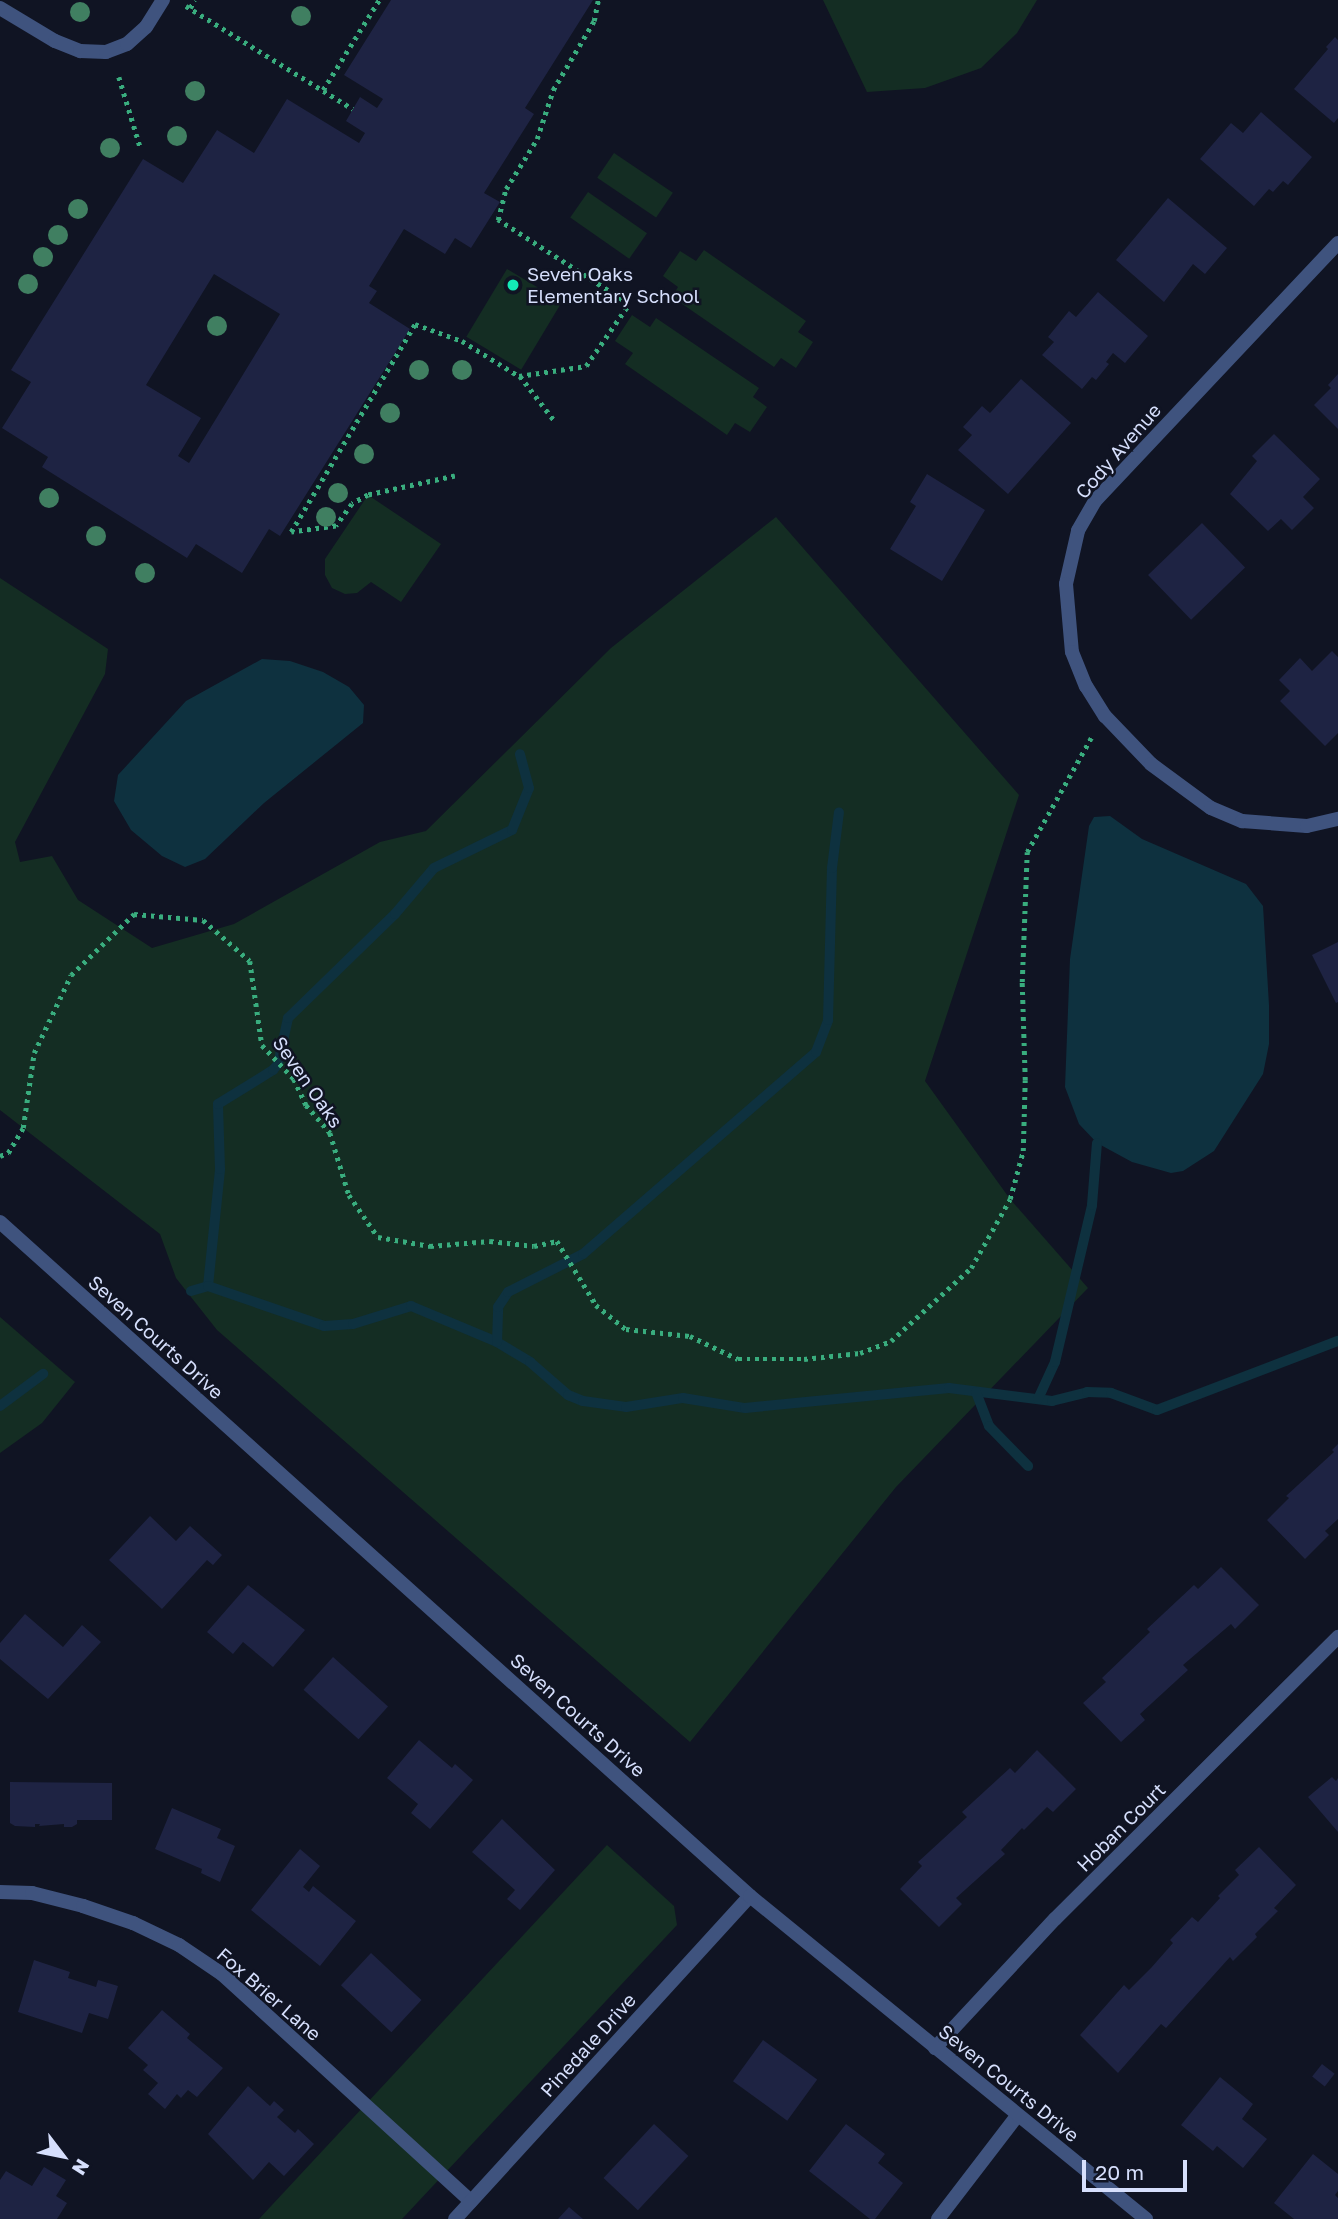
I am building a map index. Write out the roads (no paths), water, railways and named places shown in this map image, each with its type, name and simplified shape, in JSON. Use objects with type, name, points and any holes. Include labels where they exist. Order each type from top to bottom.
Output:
[{"type":"street","points":[[0,8],[55,41],[80,51],[106,52],[127,44],[137,35],[163,0]]},
{"type":"street","name":"Cody Avenue","points":[[1338,243],[1095,501],[1078,531],[1066,584],[1070,641],[1086,686],[1105,716],[1151,764],[1211,808],[1242,821],[1274,826],[1307,826],[1338,819]]},
{"type":"street","name":"Seven Courts Drive","points":[[0,1222],[750,1896],[1146,2219]]},
{"type":"street","name":"Hoban Court","points":[[935,2048],[1055,1919],[1338,1637]]},
{"type":"street","name":"Fox Brier Lane","points":[[0,1892],[32,1893],[82,1906],[133,1923],[179,1945],[222,1974],[471,2201]]},
{"type":"street","name":"Pinedale Drive","points":[[455,2219],[750,1896]]},
{"type":"street","points":[[938,2219],[1017,2116]]},
{"type":"water","points":[[262,659],[290,661],[323,672],[349,687],[364,705],[363,723],[264,803],[205,859],[185,867],[162,856],[131,830],[114,801],[118,775],[186,701]]},
{"type":"water","points":[[1110,816],[1142,839],[1246,884],[1263,906],[1269,1044],[1263,1074],[1214,1151],[1183,1171],[1171,1173],[1132,1162],[1097,1143],[1079,1124],[1065,1087],[1070,959],[1089,826],[1094,817]]},
{"type":"waterway","points":[[208,1286],[220,1169],[218,1104],[273,1070],[278,1064],[288,1018],[395,914],[434,868],[512,830],[529,788],[520,754]]},
{"type":"waterway","points":[[497,1342],[498,1307],[508,1292],[583,1254],[816,1052],[828,1020],[832,868],[839,812]]},
{"type":"waterway","points":[[1038,1399],[1055,1362],[1092,1205],[1097,1143]]},
{"type":"waterway","points":[[191,1291],[208,1286],[324,1326],[353,1324],[411,1306],[497,1342],[530,1362],[568,1395],[583,1401],[626,1407],[683,1398],[745,1408],[949,1388],[1052,1401],[1087,1392],[1111,1393],[1157,1410],[1338,1341]]},
{"type":"waterway","points":[[0,1406],[43,1374]]},
{"type":"waterway","points":[[976,1392],[989,1426],[1028,1466]]},
{"type":"place","name":"Seven Oaks Elementary School","points":[[513,285]]}]
